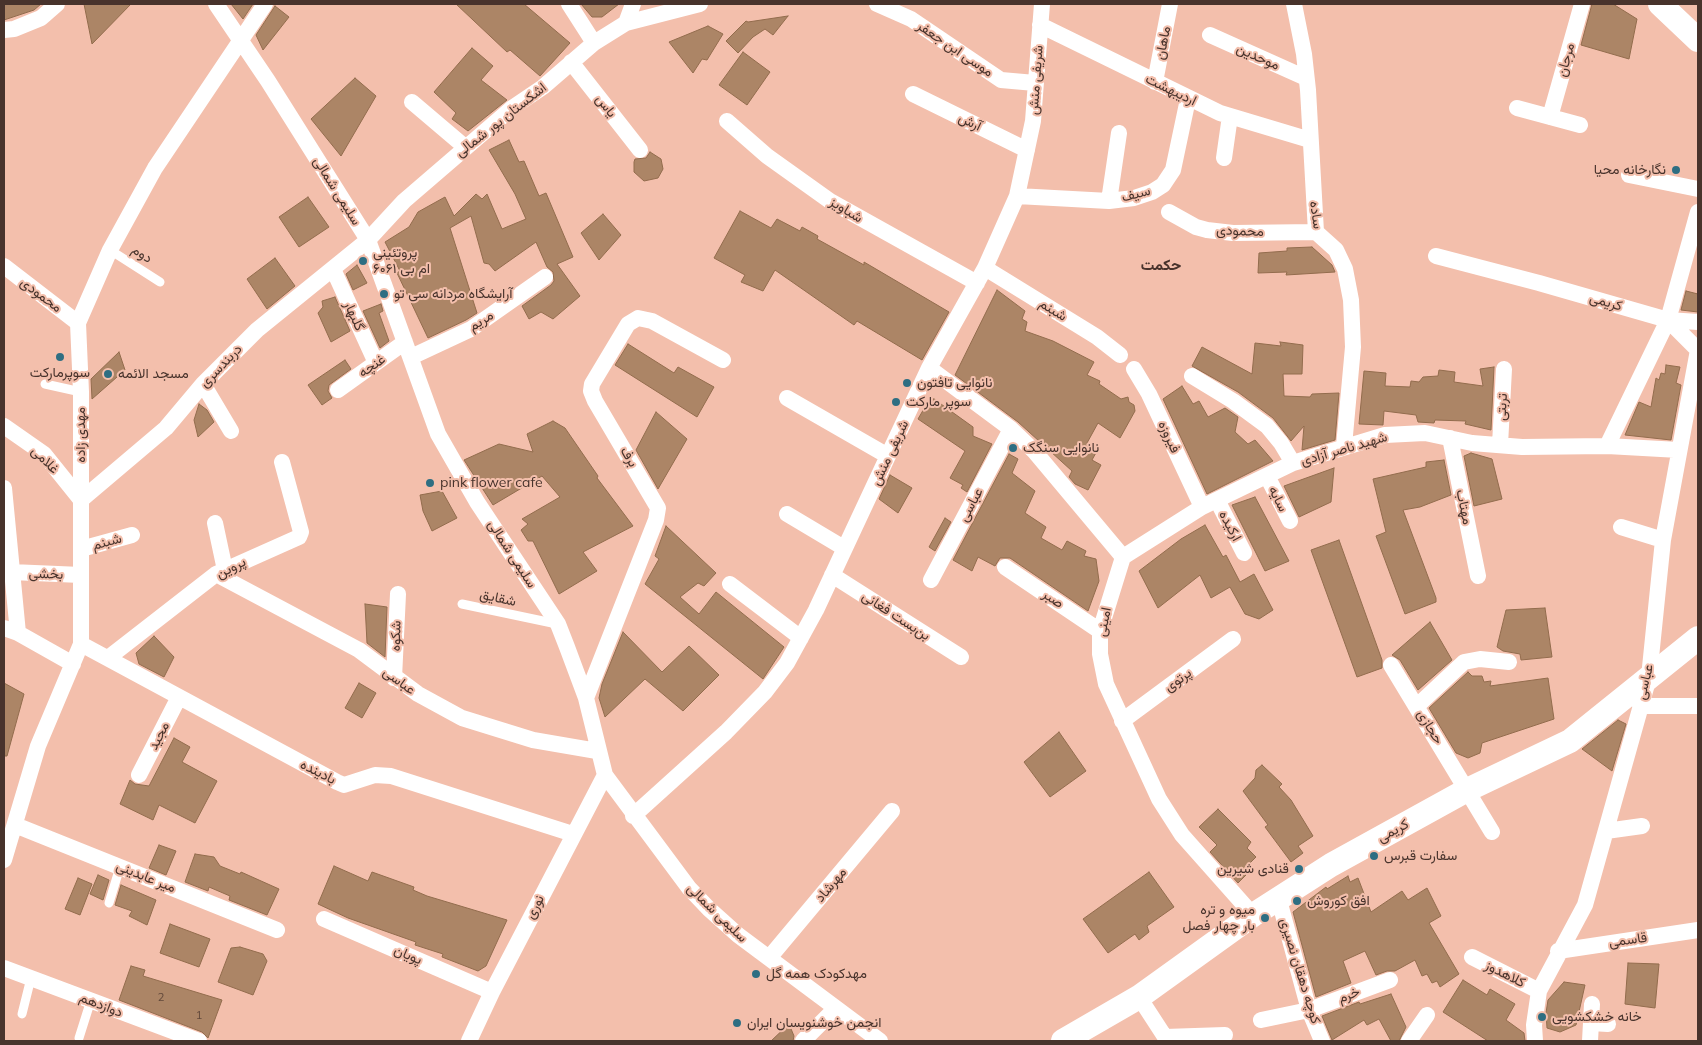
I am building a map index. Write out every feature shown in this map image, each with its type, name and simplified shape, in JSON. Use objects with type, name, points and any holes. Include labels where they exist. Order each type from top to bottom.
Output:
[{"type":"main road","points":[[1660,4],[1698,40]]},
{"type":"main road","name":"کریمی","points":[[1063,1041],[1139,997],[1253,915],[1331,866],[1467,790],[1570,741],[1698,638]]},
{"type":"street","points":[[4,30],[14,29],[41,18],[58,4]]},
{"type":"street","name":"سلیمی شمالی","points":[[216,4],[368,240],[438,434],[477,502],[558,624],[586,698],[597,751],[605,775],[633,816],[689,888],[738,935],[880,1041]]},
{"type":"street","points":[[240,40],[265,4]]},
{"type":"street","points":[[569,4],[594,43]]},
{"type":"street","points":[[626,23],[633,4]]},
{"type":"street","points":[[626,23],[700,4]]},
{"type":"street","name":"موسی ابن جعفر","points":[[877,4],[911,19],[1001,80],[1035,83]]},
{"type":"street","name":"شریفی منش","points":[[633,816],[726,732],[765,692],[787,663],[801,638],[929,368],[985,268],[1018,196],[1033,122],[1042,4]]},
{"type":"street","name":"ماهان","points":[[1155,82],[1170,4]]},
{"type":"street","name":"ساده","points":[[1294,4],[1304,54],[1316,232],[1336,250],[1345,269],[1351,300],[1352,347],[1344,446]]},
{"type":"street","name":"مرجان","points":[[1550,117],[1582,4]]},
{"type":"street","name":"اشکستان پور شمالی","points":[[368,240],[404,202],[465,147],[594,43],[626,23]]},
{"type":"street","name":"اردیبهشت","points":[[1040,25],[1188,99],[1230,116],[1310,140]]},
{"type":"street","name":"موحدین","points":[[1210,35],[1306,78]]},
{"type":"street","name":"مهدی زاده","points":[[4,860],[12,815],[38,746],[81,644],[81,392],[78,323],[110,250],[155,168],[240,40]]},
{"type":"street","name":"یاس","points":[[571,62],[640,150]]},
{"type":"street","name":"آرش","points":[[913,94],[1027,150]]},
{"type":"street","name":"سیف","points":[[1018,196],[1109,200],[1134,198],[1152,192],[1169,177],[1173,170],[1188,99]]},
{"type":"street","points":[[412,102],[465,147]]},
{"type":"street","points":[[1517,108],[1580,125]]},
{"type":"street","points":[[1224,158],[1230,116]]},
{"type":"street","name":"شباویز","points":[[727,121],[767,156],[830,201],[977,283]]},
{"type":"street","points":[[1109,200],[1119,133]]},
{"type":"street","points":[[1629,175],[1698,189]]},
{"type":"street","name":"محمودی","points":[[1169,212],[1196,227],[1207,230],[1233,233],[1316,232]]},
{"type":"street","points":[[1607,446],[1668,320],[1698,212]]},
{"type":"street","name":"دربندسری","points":[[81,500],[166,428],[203,384],[257,330],[368,240]]},
{"type":"street","name":"کریمی","points":[[1436,256],[1668,320],[1698,322]]},
{"type":"street","name":"محمودی","points":[[4,266],[78,323]]},
{"type":"street","name":"شبنم","points":[[985,268],[1089,332],[1120,354]]},
{"type":"street","name":"گلبهار","points":[[333,269],[376,363]]},
{"type":"street","name":"مریم","points":[[408,350],[471,329],[545,277]]},
{"type":"street","name":"برف","points":[[586,698],[656,520],[658,508],[595,401],[591,390],[592,384],[628,324],[638,318],[652,321],[723,360]]},
{"type":"street","name":"عباسی","points":[[1535,1041],[1534,1025],[1539,991],[1558,951],[1585,904],[1648,677],[1663,540],[1698,350],[1668,320]]},
{"type":"street","name":"غنچه","points":[[338,390],[376,363],[408,350]]},
{"type":"street","points":[[929,368],[1011,429],[1054,473],[1123,557]]},
{"type":"street","name":"فیروزه","points":[[1134,369],[1209,503]]},
{"type":"street","name":"تربتی","points":[[1500,445],[1504,369]]},
{"type":"street","points":[[1192,376],[1233,401],[1267,426],[1281,443],[1293,463]]},
{"type":"street","points":[[203,384],[231,431]]},
{"type":"street","points":[[787,398],[888,456]]},
{"type":"street","name":"غلامی","points":[[4,426],[44,454],[81,500]]},
{"type":"street","name":"عباسی","points":[[931,580],[1011,429]]},
{"type":"street","name":"شهید ناصر آزادی","points":[[1123,557],[1209,503],[1293,463],[1344,446],[1386,435],[1425,433],[1472,443],[1500,445],[1607,446],[1679,450]]},
{"type":"street","name":"مهتاب","points":[[1450,438],[1478,576]]},
{"type":"street","name":"پروین","points":[[108,658],[221,572],[299,537],[301,532],[282,462]]},
{"type":"street","name":"سایه","points":[[1267,476],[1290,521]]},
{"type":"street","name":"بخشی","points":[[4,488],[11,630]]},
{"type":"street","name":"ارکیده","points":[[1209,503],[1244,553]]},
{"type":"street","points":[[787,514],[844,548]]},
{"type":"street","points":[[215,523],[221,572]]},
{"type":"street","points":[[1621,527],[1663,540]]},
{"type":"street","name":"شبنم","points":[[81,549],[132,535]]},
{"type":"street","name":"امینی","points":[[1123,557],[1100,631],[1100,654],[1106,684],[1159,799],[1182,835],[1253,915]]},
{"type":"street","name":"بخشی","points":[[8,563],[81,575]]},
{"type":"street","name":"صبر","points":[[1005,567],[1100,631]]},
{"type":"street","name":"عباسی","points":[[221,572],[359,650],[394,678],[418,694],[462,718],[533,740],[597,751]]},
{"type":"street","name":"بن‌بست فغانی","points":[[832,575],[961,657]]},
{"type":"street","points":[[730,584],[801,638]]},
{"type":"street","name":"شکوه","points":[[394,678],[398,594]]},
{"type":"street","points":[[11,630],[73,664]]},
{"type":"street","name":"پرتوی","points":[[1122,721],[1233,639]]},
{"type":"street","name":"بادینده","points":[[81,644],[344,785],[375,775],[391,776],[573,834]]},
{"type":"street","points":[[1417,706],[1464,662],[1480,659],[1509,662]]},
{"type":"street","name":"حجازی","points":[[1391,665],[1492,832]]},
{"type":"street","name":"مجید","points":[[139,775],[179,697]]},
{"type":"street","points":[[1640,706],[1698,706]]},
{"type":"street","name":"نوری","points":[[469,1041],[492,992],[605,775]]},
{"type":"street","name":"مهرشاد","points":[[769,958],[892,811]]},
{"type":"street","name":"میر عابدینی","points":[[12,815],[120,867],[277,930]]},
{"type":"street","points":[[1606,831],[1642,826]]},
{"type":"street","name":"کوچه دهقان نصیری","points":[[1279,900],[1308,1010],[1322,1041]]},
{"type":"street","name":"پویان","points":[[324,919],[492,992]]},
{"type":"street","name":"قاسمی","points":[[1558,951],[1698,930]]},
{"type":"street","name":"کلاهدوز","points":[[1472,957],[1539,991]]},
{"type":"street","name":"دوازدهم","points":[[4,968],[199,1041]]},
{"type":"street","name":"خرم","points":[[1261,1020],[1308,1010],[1390,980]]},
{"type":"street","points":[[1139,997],[1165,1037],[1225,1035]]},
{"type":"street","points":[[1590,1041],[1592,1004]]},
{"type":"street","points":[[802,1041],[836,1008]]},
{"type":"street","points":[[1409,1041],[1427,1015]]},
{"type":"street","points":[[1591,1023],[1608,1024]]},
{"type":"lane","name":"دوم","points":[[110,250],[160,282]]},
{"type":"lane","points":[[46,384],[81,392]]},
{"type":"lane","name":"شقایق","points":[[462,604],[558,624]]},
{"type":"lane","points":[[109,903],[120,867]]},
{"type":"lane","points":[[22,1014],[31,978]]},
{"type":"lane","points":[[79,1038],[91,1000]]},
{"type":"building","points":[[4,4],[41,4],[34,10],[4,20]]},
{"type":"building","points":[[84,4],[131,4],[92,44]]},
{"type":"building","points":[[231,4],[253,4],[243,19]]},
{"type":"building","points":[[456,4],[524,4],[570,43],[540,76],[510,50],[507,52]]},
{"type":"building","points":[[581,4],[619,4],[602,17],[592,17]]},
{"type":"building","points":[[1592,4],[1613,4],[1637,19],[1629,59],[1581,45]]},
{"type":"building","points":[[275,6],[289,17],[263,50],[256,35]]},
{"type":"building","points":[[788,16],[773,35],[765,29],[753,37],[738,53],[726,41],[746,21]]},
{"type":"building","points":[[708,26],[723,34],[707,60],[702,59],[693,73],[669,42]]},
{"type":"building","points":[[472,48],[493,66],[481,80],[507,100],[468,131],[452,119],[456,113],[434,92]]},
{"type":"building","points":[[743,52],[770,72],[747,105],[719,85]]},
{"type":"building","points":[[355,78],[376,96],[341,156],[311,119]]},
{"type":"building","points":[[509,140],[519,162],[524,161],[539,196],[546,193],[573,257],[557,264],[580,296],[553,319],[541,312],[529,319],[522,306],[551,285],[554,281],[553,272],[547,267],[536,242],[495,271],[489,264],[484,263],[471,216],[450,228],[477,313],[428,338],[397,273],[400,271],[385,242],[409,227],[418,212],[445,197],[454,216],[476,194],[482,199],[487,194],[502,229],[526,219],[515,194],[489,150]]},
{"type":"building","points":[[650,152],[661,159],[663,169],[658,178],[644,181],[634,172],[634,162],[635,159],[646,158]]},
{"type":"building","points":[[308,197],[329,227],[299,247],[279,217]]},
{"type":"building","points":[[740,211],[771,228],[777,219],[800,231],[802,227],[818,236],[817,239],[864,265],[864,262],[949,312],[922,360],[857,321],[854,325],[775,270],[763,291],[741,282],[745,275],[714,258]]},
{"type":"building","points":[[603,214],[621,235],[599,260],[581,233]]},
{"type":"building","points":[[1312,247],[1332,265],[1335,272],[1286,275],[1287,272],[1258,273],[1259,253],[1287,251],[1287,248]]},
{"type":"building","points":[[275,258],[295,286],[267,309],[247,279]]},
{"type":"building","points":[[357,265],[367,283],[353,290],[346,274]]},
{"type":"building","points":[[997,290],[1025,311],[1022,319],[1027,322],[1025,331],[1053,341],[1094,362],[1087,375],[1100,381],[1099,384],[1121,399],[1128,397],[1129,402],[1134,405],[1135,411],[1120,438],[1098,423],[1087,443],[1098,449],[1092,460],[1101,465],[1088,490],[1075,484],[1069,477],[1072,471],[1018,422],[955,375]]},
{"type":"building","points":[[1686,291],[1698,294],[1698,312],[1681,310]]},
{"type":"building","points":[[335,297],[350,331],[331,342],[318,313],[323,307],[322,301]]},
{"type":"building","points":[[381,304],[383,311],[379,313],[389,341],[380,348],[363,311]]},
{"type":"building","points":[[1280,342],[1303,345],[1302,374],[1283,374],[1284,396],[1310,397],[1312,394],[1339,393],[1335,440],[1302,450],[1304,426],[1291,441],[1273,418],[1238,392],[1192,366],[1202,347],[1252,374],[1255,343],[1281,346]]},
{"type":"building","points":[[628,344],[674,373],[678,367],[714,387],[697,417],[615,365]]},
{"type":"building","name":"مسجد الائمه","points":[[119,352],[125,370],[92,399],[91,379]]},
{"type":"building","points":[[345,360],[351,369],[329,385],[328,391],[332,398],[322,405],[308,385]]},
{"type":"building","points":[[1666,365],[1680,367],[1676,383],[1681,385],[1671,440],[1625,435],[1639,402],[1651,407],[1656,378],[1659,380],[1661,373],[1665,374]]},
{"type":"building","points":[[1494,367],[1491,430],[1465,424],[1466,421],[1435,420],[1434,423],[1418,422],[1416,415],[1384,411],[1383,425],[1359,424],[1364,371],[1386,373],[1385,386],[1410,387],[1411,381],[1419,382],[1423,377],[1438,376],[1439,370],[1455,372],[1454,382],[1483,386],[1480,369]]},
{"type":"building","points":[[1182,386],[1193,404],[1199,401],[1208,417],[1225,408],[1238,417],[1235,432],[1248,444],[1255,440],[1273,461],[1207,494],[1163,399]]},
{"type":"building","points":[[934,399],[973,427],[973,436],[992,444],[967,492],[961,488],[963,485],[950,478],[965,451],[918,419],[929,400]]},
{"type":"building","points":[[199,404],[207,410],[214,422],[198,437],[194,420]]},
{"type":"building","points":[[656,412],[687,439],[658,489],[636,450]]},
{"type":"building","points":[[553,421],[565,428],[598,476],[597,478],[633,526],[583,552],[597,571],[559,594],[533,541],[528,541],[521,530],[528,524],[522,519],[560,497],[542,476],[493,505],[464,460],[499,444],[533,452],[527,434]]},
{"type":"building","points":[[1471,453],[1492,459],[1502,499],[1474,506],[1464,456]]},
{"type":"building","points":[[1009,454],[1018,459],[1012,473],[1035,491],[1025,513],[1046,527],[1041,538],[1062,550],[1067,541],[1086,551],[1084,556],[1096,559],[1099,581],[1088,611],[1010,558],[1000,558],[995,566],[978,557],[972,571],[953,560]]},
{"type":"building","points":[[1444,460],[1451,495],[1420,507],[1403,510],[1436,598],[1436,602],[1405,614],[1376,536],[1386,532],[1373,479],[1426,467],[1426,462]]},
{"type":"building","points":[[1334,468],[1331,502],[1299,517],[1284,486]]},
{"type":"building","points":[[890,475],[912,488],[898,513],[879,499]]},
{"type":"building","points":[[442,491],[457,518],[432,531],[423,511],[420,495]]},
{"type":"building","points":[[1255,497],[1289,561],[1265,571],[1232,505]]},
{"type":"building","points":[[945,518],[951,522],[935,551],[929,547]]},
{"type":"building","points":[[1205,525],[1223,557],[1226,555],[1240,582],[1254,574],[1273,610],[1259,619],[1245,614],[1230,587],[1211,598],[1200,575],[1158,608],[1139,571],[1181,539]]},
{"type":"building","points":[[666,526],[716,573],[704,586],[698,583],[680,597],[699,614],[716,592],[784,647],[763,679],[645,584],[659,559],[655,556]]},
{"type":"building","points":[[1339,540],[1382,660],[1382,668],[1357,677],[1311,550]]},
{"type":"building","points":[[365,604],[387,607],[385,657],[367,643]]},
{"type":"building","points":[[1545,608],[1552,657],[1521,660],[1520,654],[1503,651],[1497,647],[1506,610]]},
{"type":"building","points":[[1430,622],[1452,660],[1418,690],[1400,660],[1392,655]]},
{"type":"building","points":[[623,632],[662,672],[689,646],[719,675],[683,711],[645,679],[605,717],[599,698],[602,684]]},
{"type":"building","points":[[154,636],[174,657],[164,677],[139,664],[136,653]]},
{"type":"building","points":[[1468,672],[1472,676],[1482,676],[1484,682],[1491,681],[1490,686],[1548,678],[1554,719],[1482,743],[1480,753],[1468,758],[1456,753],[1429,708]]},
{"type":"building","points":[[4,683],[24,694],[7,756],[4,756]]},
{"type":"building","points":[[359,683],[376,693],[362,718],[345,708]]},
{"type":"building","points":[[1618,720],[1626,724],[1612,771],[1582,749]]},
{"type":"building","points":[[1059,732],[1086,771],[1050,797],[1024,762]]},
{"type":"building","points":[[174,738],[190,747],[182,762],[217,781],[195,823],[159,805],[153,820],[120,804],[130,780],[135,784],[149,786]]},
{"type":"building","points":[[1262,765],[1282,784],[1279,787],[1291,800],[1313,836],[1298,846],[1303,853],[1291,862],[1265,827],[1268,825],[1243,791],[1255,778],[1256,770]]},
{"type":"building","points":[[1218,809],[1251,842],[1247,848],[1256,857],[1248,865],[1252,869],[1238,883],[1210,852],[1217,845],[1199,827]]},
{"type":"building","points":[[159,845],[176,851],[166,875],[149,868]]},
{"type":"building","points":[[195,854],[214,857],[220,866],[240,874],[241,872],[279,889],[267,915],[229,900],[230,896],[209,887],[208,891],[185,882]]},
{"type":"building","points":[[334,866],[368,881],[372,872],[414,887],[413,890],[427,896],[507,920],[486,966],[478,971],[442,957],[443,954],[415,945],[416,942],[348,918],[318,904]]},
{"type":"building","points":[[1149,872],[1174,907],[1147,926],[1149,932],[1139,940],[1135,934],[1108,953],[1083,919]]},
{"type":"building","points":[[98,875],[109,880],[103,900],[90,894]]},
{"type":"building","points":[[1348,876],[1350,882],[1358,878],[1371,912],[1402,891],[1408,900],[1427,888],[1441,916],[1429,923],[1459,974],[1440,987],[1437,981],[1432,983],[1427,974],[1422,976],[1415,960],[1395,971],[1387,971],[1376,975],[1365,951],[1343,961],[1351,983],[1316,997],[1293,912],[1326,887],[1327,889]]},
{"type":"building","points":[[78,878],[92,884],[80,915],[65,909]]},
{"type":"building","points":[[121,885],[156,900],[147,925],[129,916],[132,911],[115,905]]},
{"type":"building","points":[[170,924],[210,939],[199,967],[160,953]]},
{"type":"building","points":[[240,947],[263,954],[267,961],[253,995],[218,982],[231,948]]},
{"type":"building","points":[[1628,963],[1659,964],[1655,1008],[1625,1004]]},
{"type":"building","points":[[131,966],[145,970],[143,976],[222,1000],[208,1038],[202,1032],[119,1000]]},
{"type":"building","points":[[1463,980],[1487,995],[1490,989],[1515,1004],[1506,1020],[1524,1033],[1525,1041],[1488,1041],[1443,1012]]},
{"type":"building","points":[[1564,982],[1585,985],[1576,1025],[1560,1032],[1547,1028],[1546,1013],[1548,1000]]},
{"type":"building","points":[[1391,994],[1406,1027],[1399,1041],[1391,1041],[1379,1019],[1367,1025],[1364,1020],[1332,1040],[1322,1016],[1359,1002],[1360,1004]]},
{"type":"building","points":[[789,1024],[794,1036],[793,1041],[771,1041]]},
{"type":"place","name":"نگارخانه محیا","points":[[1676,170]]},
{"type":"place","name":"پروتئینی ام بی ۶۰۶۱","points":[[363,261]]},
{"type":"place","name":"آرایشگاه مردانه سی تو","points":[[384,294]]},
{"type":"place","name":"سوپرمارکت","points":[[60,357]]},
{"type":"place","name":"مسجد الائمه","points":[[108,374]]},
{"type":"place","name":"نانوایی تافتون","points":[[907,383]]},
{"type":"place","name":"سوپر مارکت","points":[[896,402]]},
{"type":"place","name":"نانوایی سنگک","points":[[1013,448]]},
{"type":"place","name":"pink flower cafe","points":[[430,483]]},
{"type":"place","name":"سفارت قبرس","points":[[1374,856]]},
{"type":"place","name":"قنادی شیرین","points":[[1299,869]]},
{"type":"place","name":"افق کوروش","points":[[1297,901]]},
{"type":"place","name":"میوه و تره بار چهار فصل","points":[[1265,918]]},
{"type":"place","name":"مهدکودک همه گل","points":[[756,974]]},
{"type":"place","name":"خانه خشکشویی","points":[[1542,1017]]},
{"type":"place","name":"انجمن خوشنویسان ایران","points":[[737,1023]]},
{"type":"district","name":"حکمت","points":[[1161,265]]}]
